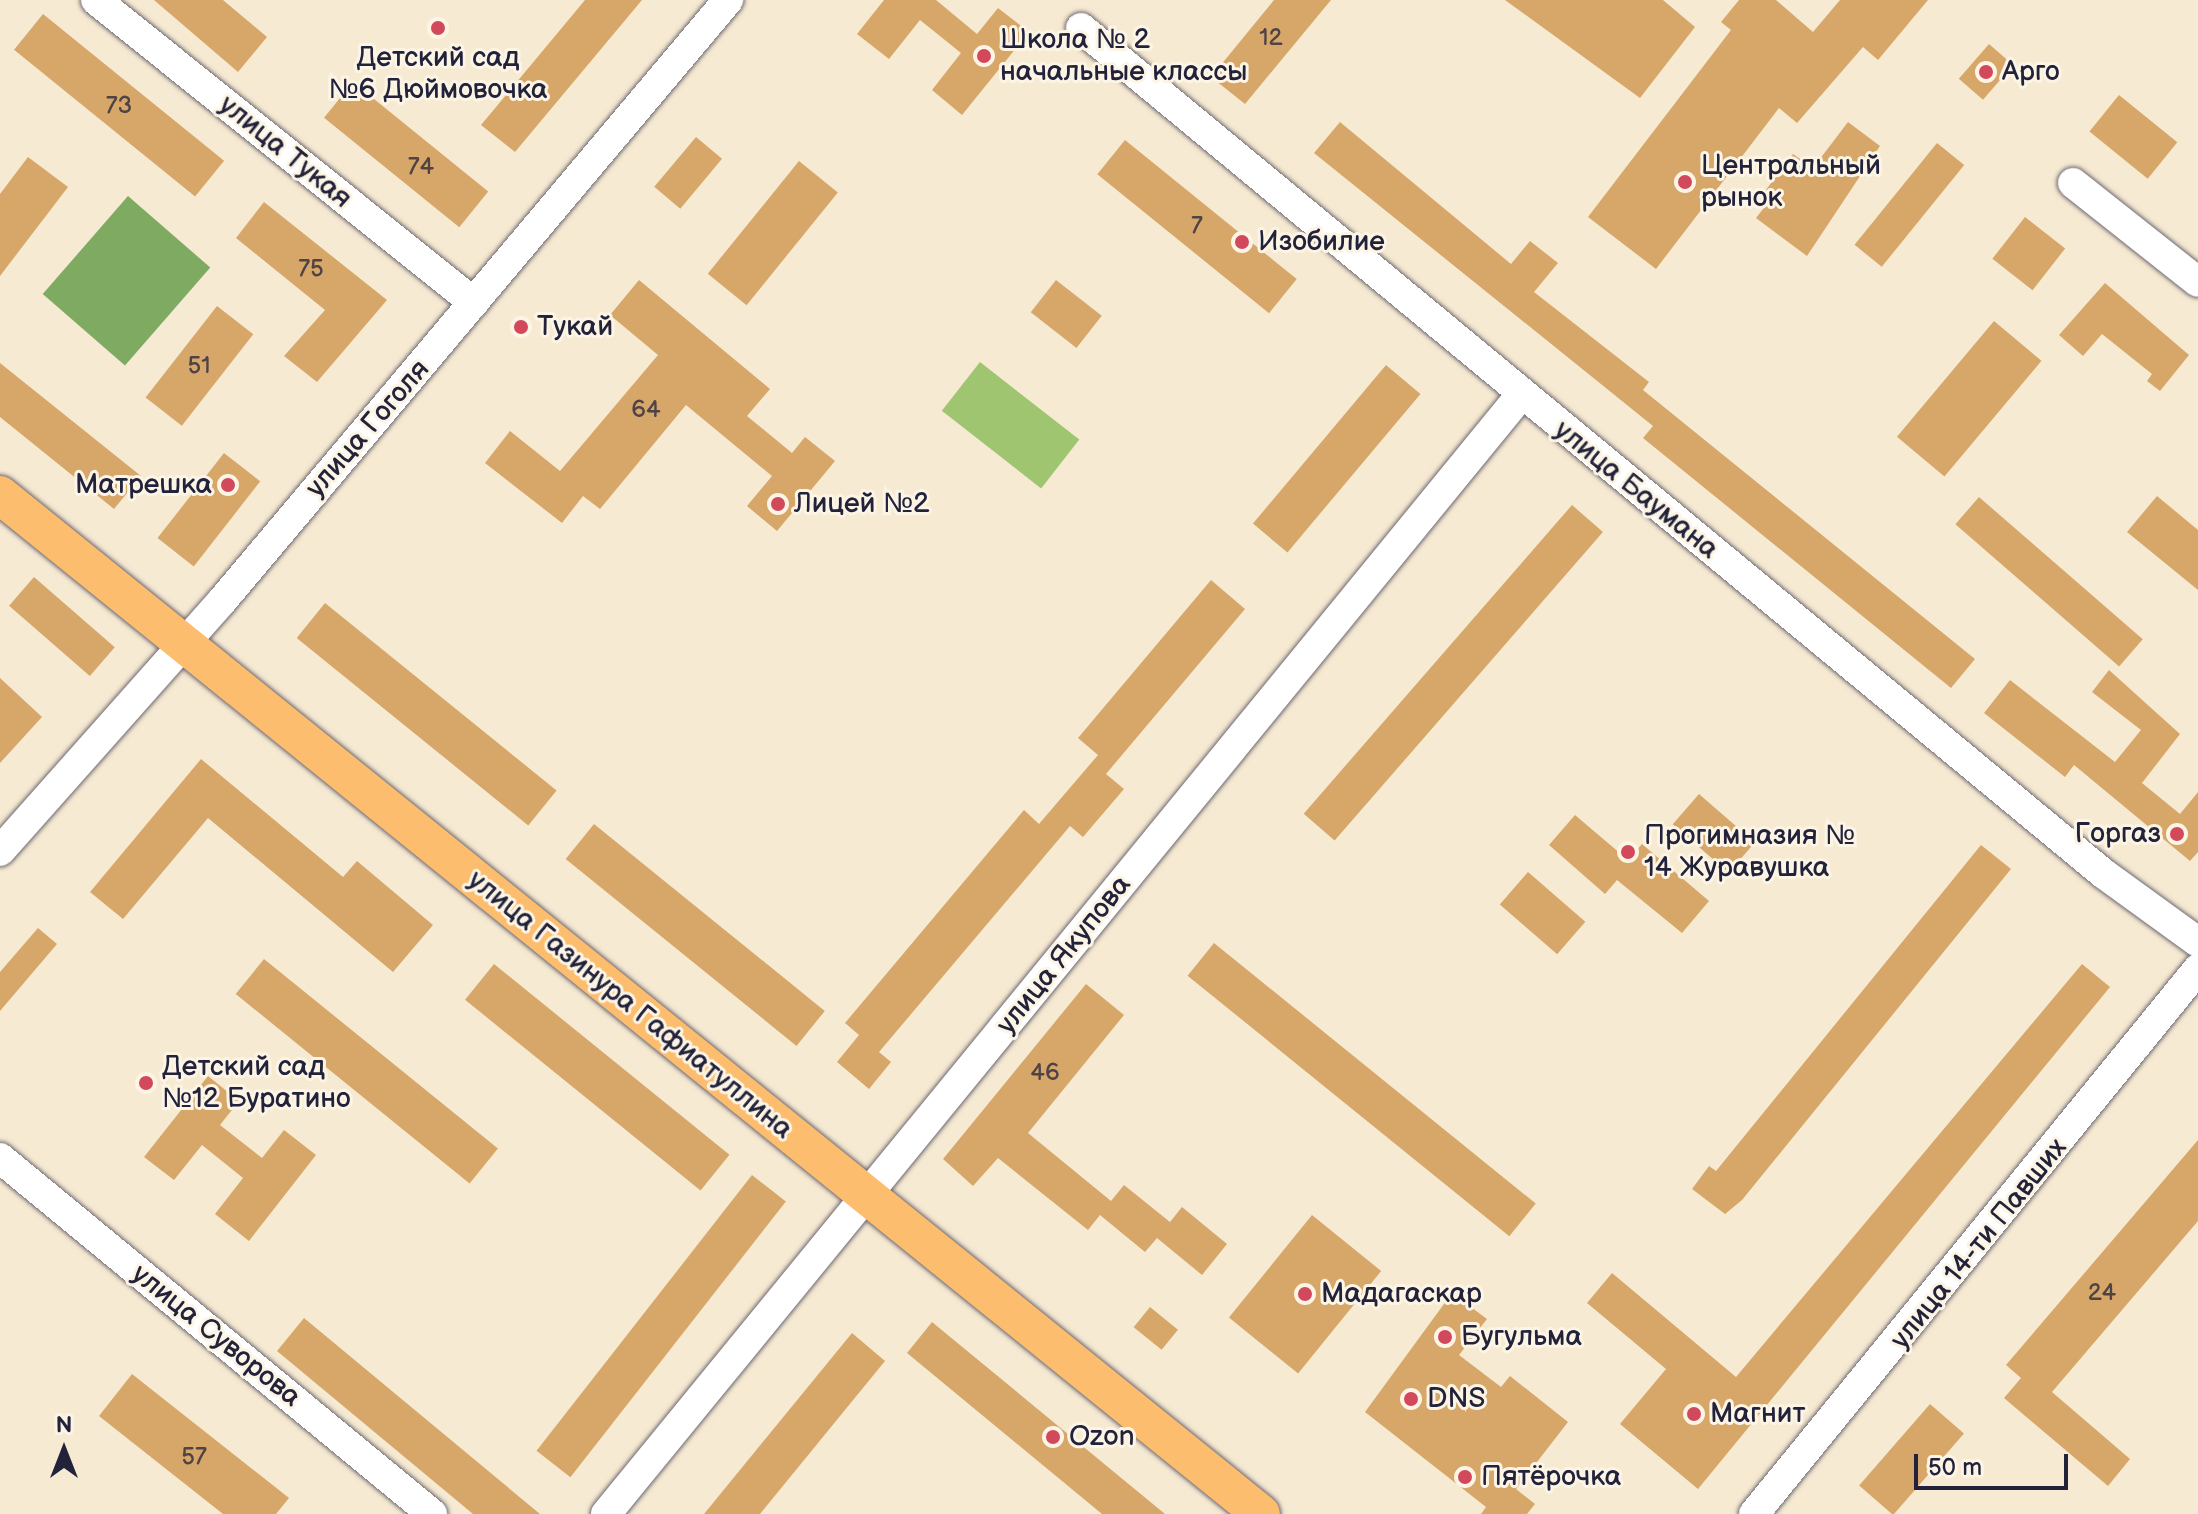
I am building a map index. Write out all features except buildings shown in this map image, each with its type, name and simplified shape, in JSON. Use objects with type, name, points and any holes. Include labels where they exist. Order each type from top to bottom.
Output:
[{"type":"main road","name":"улица Газинура Гафиатуллина","points":[[0,495],[1261,1514]]},
{"type":"street","name":"улица Тукая","points":[[96,0],[474,303]]},
{"type":"street","name":"улица Гоголя","points":[[0,851],[185,642],[728,0]]},
{"type":"street","name":"улица Баумана","points":[[1081,28],[1521,395],[2104,874],[2198,942]]},
{"type":"street","points":[[2073,183],[2198,282]]},
{"type":"street","name":"улица Якупова","points":[[606,1514],[1521,395]]},
{"type":"street","name":"улица 14-ти Павших","points":[[1754,1514],[2198,969]]},
{"type":"street","name":"улица Суворова","points":[[0,1158],[432,1514]]},
{"type":"green space","points":[[128,196],[210,268],[125,366],[43,294]]},
{"type":"green space","points":[[980,362],[1079,440],[1041,488],[942,411]]},
{"type":"place","name":"Детский сад №6 Дюймовочка","points":[[438,28]]},
{"type":"place","name":"Школа № 2 начальные классы","points":[[984,56]]},
{"type":"place","name":"Арго","points":[[1986,72]]},
{"type":"place","name":"Центральный рынок","points":[[1685,182]]},
{"type":"place","name":"Изобилие","points":[[1242,242]]},
{"type":"place","name":"Тукай","points":[[521,327]]},
{"type":"place","name":"Матрешка","points":[[228,485]]},
{"type":"place","name":"Лицей №2","points":[[778,504]]},
{"type":"place","name":"Горгаз","points":[[2177,834]]},
{"type":"place","name":"Прогимназия № 14 Журавушка","points":[[1628,852]]},
{"type":"place","name":"Детский сад №12 Буратино","points":[[146,1083]]},
{"type":"place","name":"Мадагаскар","points":[[1305,1294]]},
{"type":"place","name":"Бугульма","points":[[1445,1337]]},
{"type":"place","name":"DNS","points":[[1411,1399]]},
{"type":"place","name":"Магнит","points":[[1694,1414]]},
{"type":"place","name":"Ozon","points":[[1053,1437]]},
{"type":"place","name":"Пятёрочка","points":[[1465,1477]]}]
